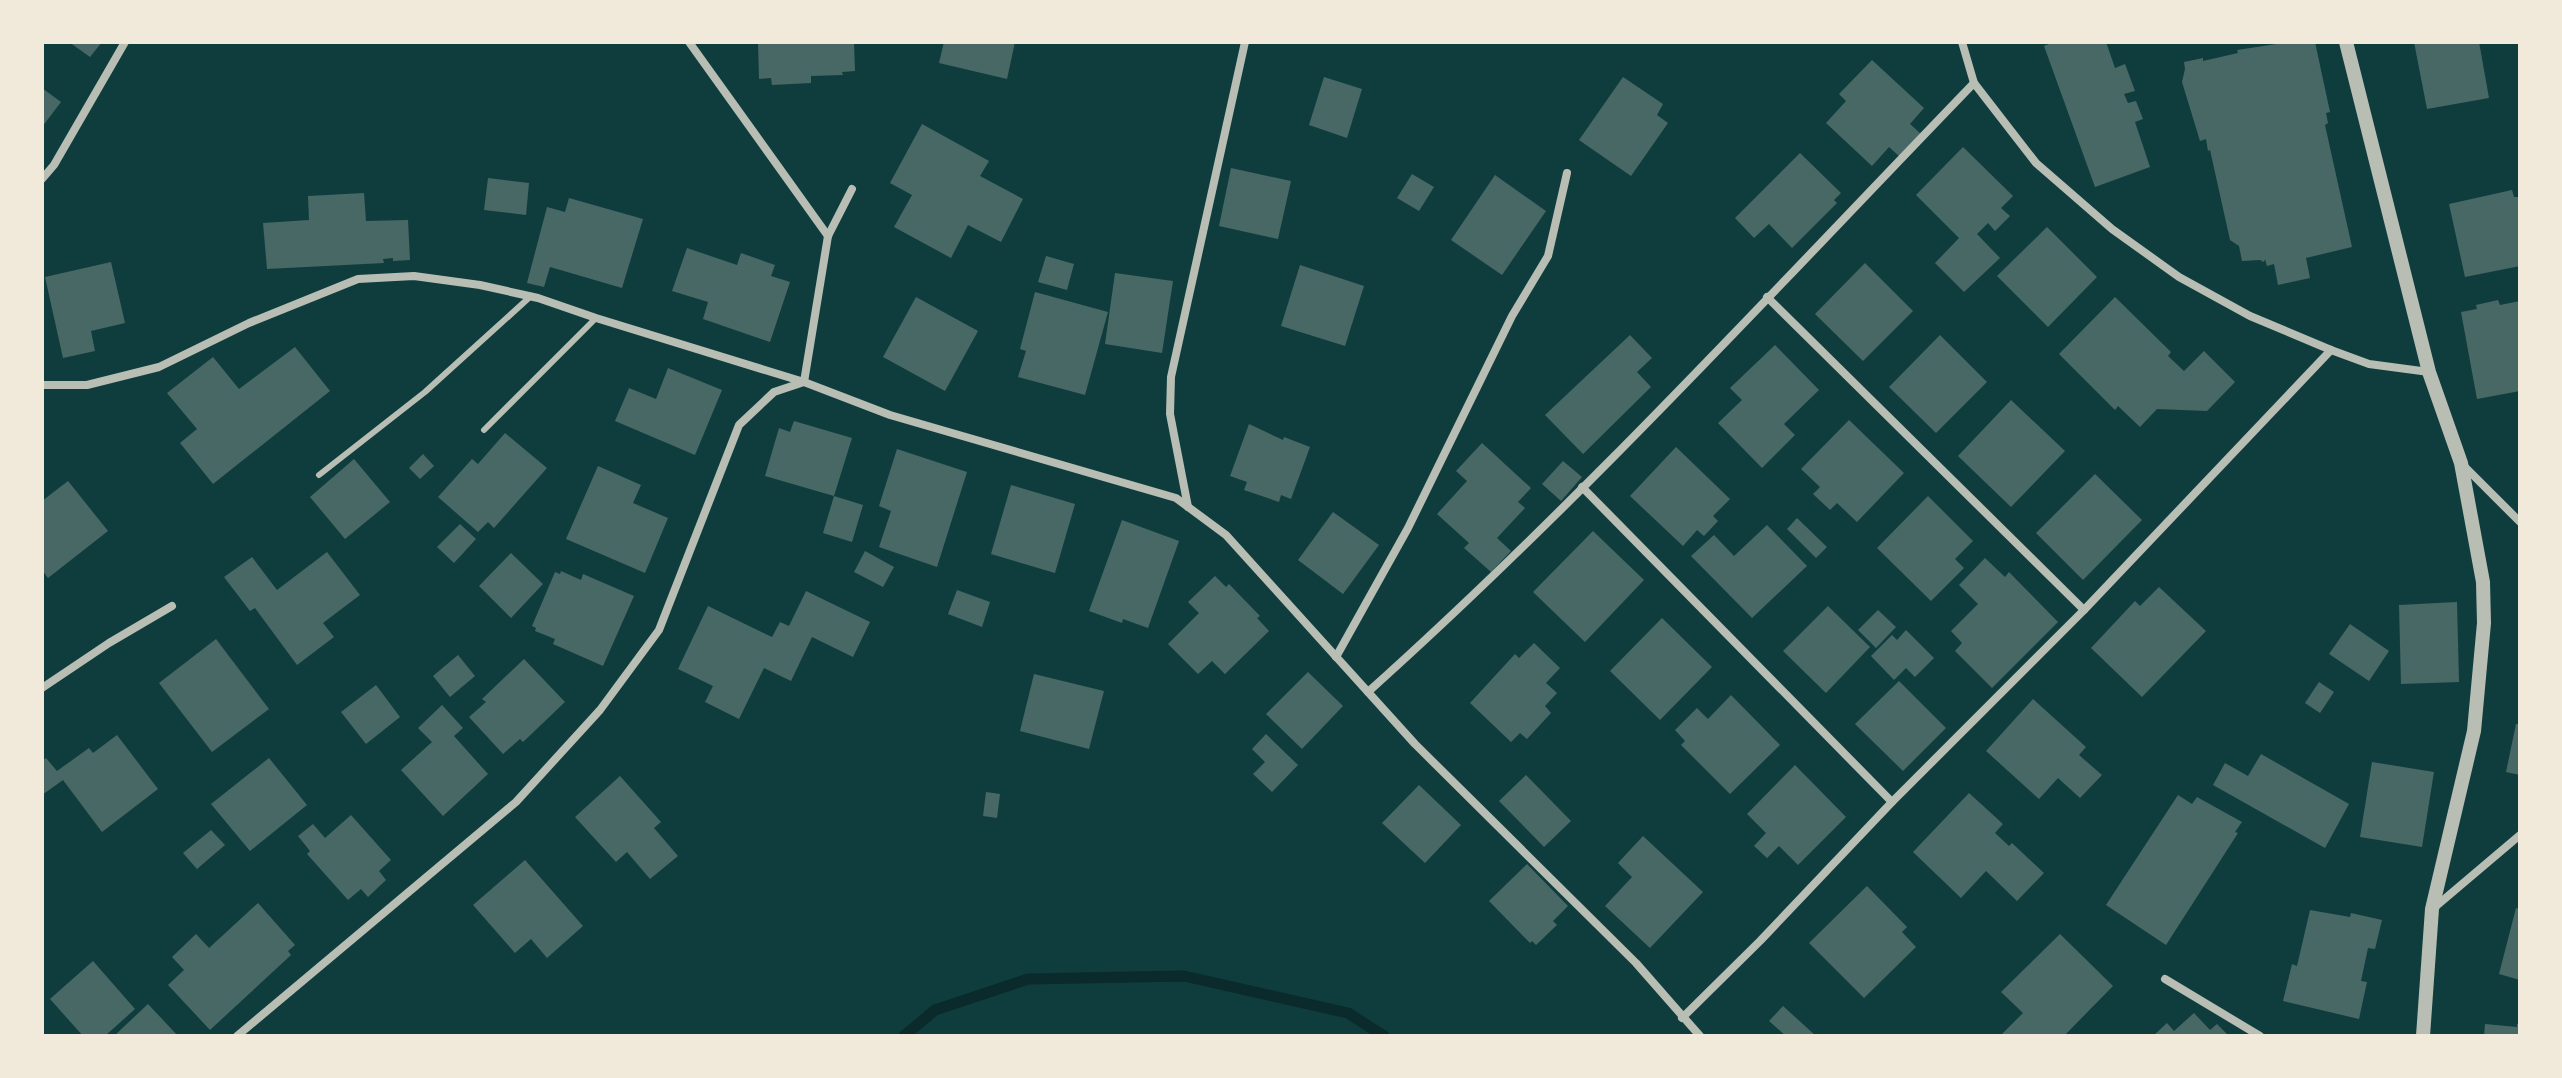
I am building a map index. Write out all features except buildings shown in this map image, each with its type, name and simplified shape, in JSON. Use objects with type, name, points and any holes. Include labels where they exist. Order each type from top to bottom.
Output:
[{"type":"street","points":[[42,179],[54,165],[125,42]]},
{"type":"street","points":[[689,42],[828,236]]},
{"type":"street","points":[[1188,508],[1170,414],[1171,377],[1245,42]]},
{"type":"street","points":[[1964,42],[1974,83],[2036,163],[2112,229],[2179,277],[2250,316],[2331,350],[2369,364],[2429,372]]},
{"type":"street","points":[[2346,42],[2429,372],[2461,463],[2482,573],[2484,623],[2474,731],[2432,909],[2423,1036]]},
{"type":"street","points":[[1368,692],[1460,609],[1582,487],[1974,83]]},
{"type":"street","points":[[1336,657],[1408,528],[1512,316],[1548,256],[1567,173]]},
{"type":"street","points":[[804,382],[828,236],[852,189]]},
{"type":"street","points":[[42,385],[87,385],[159,367],[249,323],[358,279],[414,276],[531,296],[804,382],[890,415],[1176,498],[1226,535],[1415,744],[1636,963],[1700,1036]]},
{"type":"street","points":[[1767,297],[2084,610]]},
{"type":"street","points":[[1682,1018],[2084,610],[2331,350]]},
{"type":"street","points":[[237,1036],[516,802],[600,710],[659,630],[739,425],[774,392],[804,382]]},
{"type":"street","points":[[2461,463],[2520,522]]},
{"type":"street","points":[[1582,487],[1892,802]]},
{"type":"street","points":[[42,688],[172,606]]},
{"type":"street","points":[[2432,909],[2520,835]]},
{"type":"street","points":[[2165,979],[2260,1036]]},
{"type":"lane","points":[[319,475],[425,392],[531,296]]},
{"type":"lane","points":[[484,430],[596,318]]},
{"type":"waterway","points":[[904,1036],[935,1010],[1028,979],[1184,976],[1348,1013],[1384,1036]]}]
